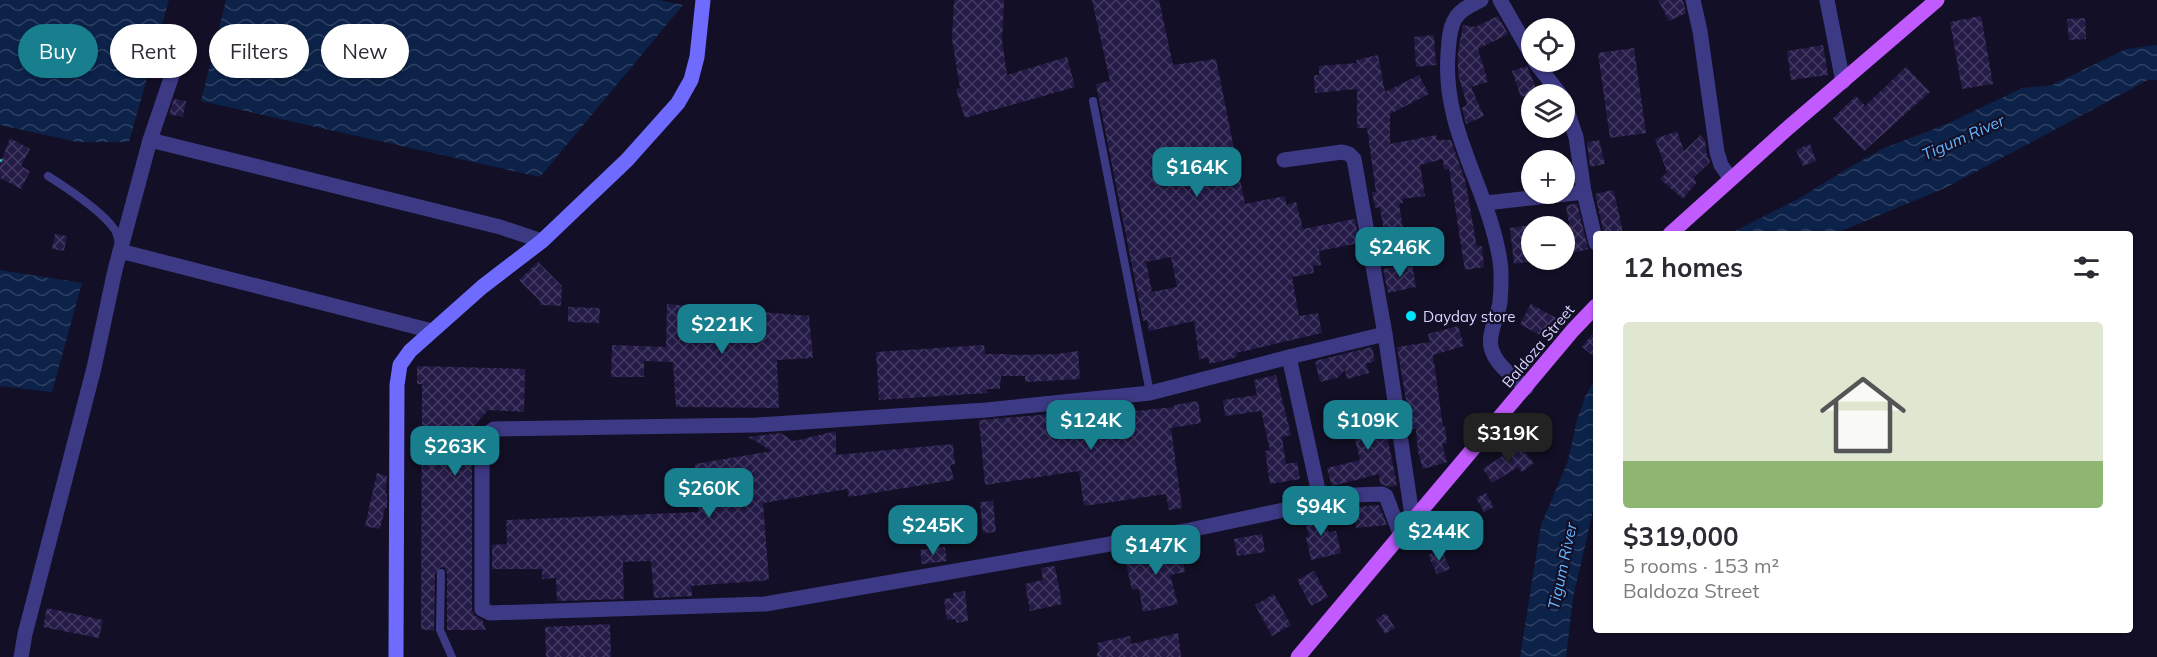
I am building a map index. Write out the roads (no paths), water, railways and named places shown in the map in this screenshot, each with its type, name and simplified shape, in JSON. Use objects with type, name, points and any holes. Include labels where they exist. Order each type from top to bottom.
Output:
[{"type":"main road","points":[[1673,231],[1789,127],[1937,0]]},
{"type":"main road","name":"Baldoza Street","points":[[1298,657],[1593,309]]},
{"type":"street","points":[[396,657],[397,385],[400,365],[410,351],[432,331],[482,287],[542,240],[627,160],[678,103],[691,80],[698,57],[703,0]]},
{"type":"street","points":[[1480,0],[1464,9],[1456,17],[1450,35],[1447,69],[1452,113],[1486,203],[1501,271],[1500,303],[1490,346],[1496,361],[1526,388]]},
{"type":"street","points":[[1500,0],[1521,37]]},
{"type":"street","points":[[1693,0],[1700,31],[1716,152],[1721,165],[1731,179]]},
{"type":"street","points":[[1827,0],[1843,82]]},
{"type":"street","points":[[1543,72],[1552,84]]},
{"type":"street","points":[[21,657],[94,368],[120,251],[150,140],[171,78]]},
{"type":"street","points":[[1575,134],[1584,192],[1593,231]]},
{"type":"street","points":[[150,140],[500,227],[542,240]]},
{"type":"street","points":[[1284,160],[1342,152],[1354,159],[1385,334],[1413,522]]},
{"type":"street","points":[[1486,203],[1584,192]]},
{"type":"street","points":[[120,251],[432,331]]},
{"type":"street","points":[[1289,357],[1320,494],[1317,501],[1312,504],[1185,531],[765,604],[490,613],[482,609],[482,437],[494,429],[757,425],[986,410],[1150,393],[1289,357],[1385,334]]},
{"type":"street","points":[[1354,495],[1382,494],[1386,496],[1401,536]]},
{"type":"lane","points":[[1093,101],[1150,393]]},
{"type":"lane","points":[[48,176],[69,189],[117,232],[120,251]]},
{"type":"lane","points":[[441,573],[440,630],[452,657]]},
{"type":"water","points":[[0,0],[169,0],[162,24],[110,24],[110,78],[147,78],[129,142],[77,142],[0,125]]},
{"type":"water","points":[[226,0],[659,0],[683,5],[540,177],[201,101],[209,69],[209,78],[309,78],[309,24],[220,24]]},
{"type":"water","name":"Tigum River","points":[[2157,45],[2157,80],[2148,80],[1945,188],[1841,231],[1735,231],[1798,199],[1882,149],[1949,123],[2022,88],[2052,85],[2126,49]]},
{"type":"water","points":[[0,270],[82,283],[52,392],[0,386]]},
{"type":"water","name":"Tigum River","points":[[1593,382],[1593,511],[1573,598],[1566,657],[1520,657],[1541,525],[1568,461],[1576,423]]},
{"type":"place","name":"Dayday store","points":[[1411,316]]}]
